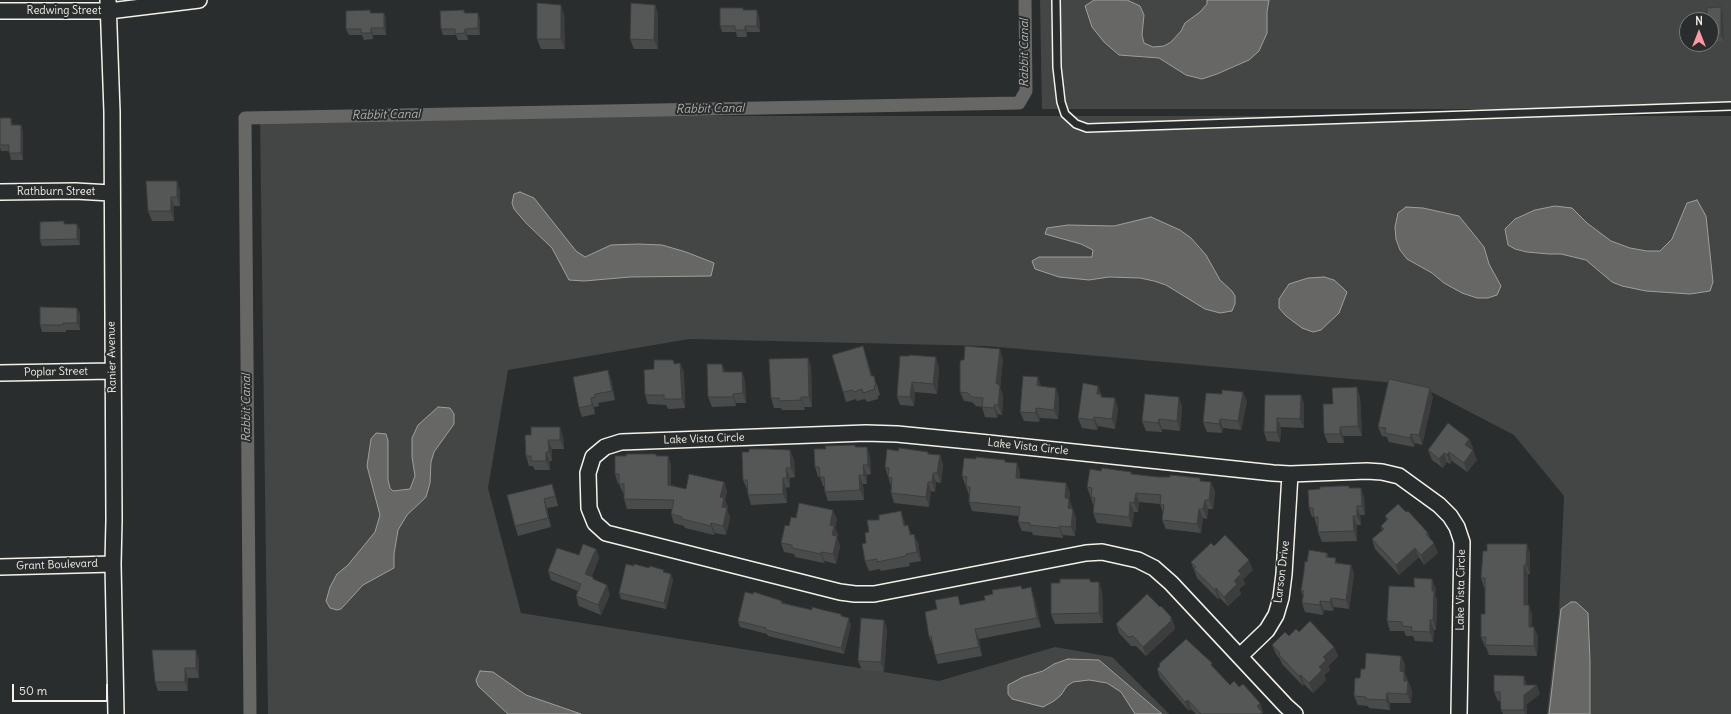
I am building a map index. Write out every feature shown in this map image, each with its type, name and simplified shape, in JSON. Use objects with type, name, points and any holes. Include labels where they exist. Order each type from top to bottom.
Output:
[{"type":"street","name":"Redwing Street","points":[[0,11],[199,0]]},
{"type":"street","name":"Ranier Avenue","points":[[108,5],[112,112],[113,564],[116,714]]},
{"type":"street","name":"Rathburn Street","points":[[0,192],[111,193]]},
{"type":"street","name":"Poplar Street","points":[[0,373],[112,371]]},
{"type":"street","name":"Lake Vista Circle","points":[[1295,714],[1171,583],[1154,568],[1138,560],[1102,552],[1086,553],[874,594],[848,593],[606,533],[595,523],[589,508],[588,473],[594,457],[605,447],[621,442],[866,433],[897,434],[1290,474],[1367,471],[1382,472],[1399,476],[1439,505],[1450,516],[1458,527],[1462,542],[1459,714]]},
{"type":"street","name":"Larson Drive","points":[[1240,656],[1267,630],[1276,615],[1284,574],[1290,474]]},
{"type":"street","name":"Grant Boulevard","points":[[0,567],[113,564]]},
{"type":"lane","points":[[1056,0],[1057,67],[1061,102],[1065,114],[1076,124],[1088,128],[1731,106]]},
{"type":"shaded area","points":[[1040,0],[1094,0],[1085,7],[1092,27],[1138,57],[1159,58],[1186,75],[1202,79],[1237,66],[1267,33],[1267,12],[1269,0],[1731,0],[1731,109],[1042,109]]},
{"type":"shaded area","points":[[1094,0],[1127,0],[1140,6],[1144,15],[1142,35],[1144,43],[1153,47],[1164,46],[1171,42],[1181,31],[1185,23],[1200,12],[1207,4],[1207,0],[1269,0],[1267,12],[1267,33],[1259,51],[1249,60],[1202,79],[1186,75],[1159,58],[1119,55],[1104,42],[1092,27],[1085,6]]},
{"type":"shaded area","points":[[1127,0],[1207,0],[1207,4],[1201,12],[1185,23],[1181,31],[1171,42],[1164,46],[1153,47],[1144,43],[1142,35],[1144,15],[1140,6]]},
{"type":"shaded area","points":[[260,116],[1731,116],[1731,714],[1547,714],[1559,611],[1564,496],[1514,435],[1418,385],[987,346],[689,339],[508,370],[488,488],[521,613],[939,681],[1055,647],[1112,657],[1169,714],[268,714]]},
{"type":"shaded area","points":[[520,192],[534,198],[576,251],[585,257],[611,245],[662,245],[686,252],[714,263],[711,276],[630,277],[584,281],[569,280],[552,248],[514,209],[512,203],[514,194]]},
{"type":"shaded area","points":[[1697,200],[1706,216],[1713,282],[1710,291],[1690,294],[1646,291],[1622,286],[1612,282],[1586,260],[1561,254],[1527,252],[1515,249],[1508,245],[1505,229],[1515,219],[1535,210],[1555,206],[1572,208],[1587,223],[1611,241],[1630,248],[1647,251],[1660,251],[1672,239],[1687,203]]},
{"type":"shaded area","points":[[1406,207],[1423,208],[1459,216],[1484,247],[1489,264],[1501,286],[1497,295],[1488,298],[1477,298],[1462,293],[1444,283],[1432,273],[1407,259],[1400,250],[1396,239],[1395,227],[1398,213]]},
{"type":"shaded area","points":[[1151,217],[1180,230],[1191,238],[1206,255],[1220,280],[1232,291],[1235,296],[1235,304],[1232,311],[1220,313],[1205,309],[1166,285],[1140,278],[1109,277],[1089,280],[1059,277],[1035,269],[1032,261],[1039,257],[1092,257],[1093,250],[1081,244],[1045,234],[1047,228],[1068,225],[1114,226]]},
{"type":"shaded area","points":[[1324,277],[1334,280],[1347,292],[1339,313],[1321,330],[1313,332],[1302,328],[1286,316],[1279,308],[1279,299],[1289,284],[1308,278]]},
{"type":"shaded area","points":[[438,407],[450,408],[454,414],[454,424],[434,452],[431,462],[430,483],[426,497],[407,515],[398,530],[394,554],[394,568],[363,585],[341,609],[337,610],[330,608],[326,601],[330,587],[337,574],[348,565],[375,532],[380,515],[367,466],[371,439],[376,433],[386,434],[388,441],[388,480],[390,488],[393,491],[410,489],[415,476],[412,457],[412,438],[418,425]]},
{"type":"shaded area","points":[[1571,602],[1576,602],[1588,613],[1590,714],[1549,714],[1561,609]]},
{"type":"shaded area","points":[[1068,659],[1099,660],[1162,714],[1135,714],[1121,692],[1107,683],[1089,680],[1073,682],[1067,686],[1061,695],[1054,701],[1043,707],[1012,699],[1008,694],[1008,685],[1023,677],[1043,671],[1054,664]]},
{"type":"shaded area","points":[[480,671],[493,672],[526,695],[581,714],[508,714],[478,686],[476,680]]},
{"type":"building","points":[[537,3],[561,5],[561,39],[537,39]]},
{"type":"building","points":[[631,3],[655,5],[654,40],[630,39]]},
{"type":"building","points":[[1721,7],[1721,35],[1719,35],[1719,12],[1707,12],[1707,8]]},
{"type":"building","points":[[720,8],[743,8],[743,10],[757,10],[757,26],[745,26],[745,30],[735,30],[735,26],[720,26]]},
{"type":"building","points":[[370,10],[370,13],[384,13],[384,28],[371,28],[371,33],[361,33],[361,29],[346,29],[346,11]]},
{"type":"building","points":[[464,10],[464,13],[478,13],[478,28],[465,29],[465,33],[455,34],[455,29],[441,29],[440,11]]},
{"type":"building","points":[[0,118],[11,118],[11,125],[21,125],[21,153],[9,153],[9,145],[0,145]]},
{"type":"building","points":[[146,181],[177,181],[177,197],[171,197],[171,211],[148,211]]},
{"type":"building","points":[[64,221],[64,224],[77,224],[77,239],[40,240],[40,222]]},
{"type":"building","points":[[40,307],[77,308],[77,323],[63,323],[63,325],[40,325]]},
{"type":"building","points":[[863,346],[871,376],[874,376],[876,385],[874,386],[875,389],[863,393],[862,389],[854,392],[853,390],[843,392],[832,355]]},
{"type":"building","points":[[965,346],[1000,349],[996,383],[1000,386],[998,405],[994,405],[994,408],[982,407],[983,398],[972,397],[968,393],[960,392],[960,363],[961,360],[964,360]]},
{"type":"building","points":[[910,355],[936,357],[933,384],[912,382],[910,397],[897,396],[900,356]]},
{"type":"building","points":[[808,358],[809,397],[801,397],[801,400],[779,401],[779,398],[771,398],[769,359]]},
{"type":"building","points":[[654,360],[673,360],[674,364],[680,363],[682,399],[664,399],[664,395],[645,395],[644,370],[654,369]]},
{"type":"building","points":[[707,364],[722,364],[723,372],[742,372],[743,393],[733,394],[733,397],[708,397]]},
{"type":"building","points":[[608,370],[612,391],[595,394],[595,397],[591,398],[592,405],[579,408],[573,377]]},
{"type":"building","points":[[1023,376],[1038,377],[1037,385],[1056,388],[1054,410],[1036,408],[1036,413],[1020,412]]},
{"type":"building","points":[[1389,379],[1430,388],[1419,435],[1411,434],[1410,438],[1385,433],[1386,428],[1378,427]]},
{"type":"building","points":[[1083,383],[1098,386],[1097,394],[1101,394],[1101,397],[1115,398],[1112,419],[1094,417],[1094,420],[1078,418]]},
{"type":"building","points":[[1357,387],[1358,426],[1340,427],[1340,434],[1324,434],[1323,404],[1333,404],[1332,388]]},
{"type":"building","points":[[1222,390],[1243,392],[1238,421],[1220,419],[1219,424],[1203,422],[1206,393],[1222,394]]},
{"type":"building","points":[[1145,394],[1179,397],[1177,421],[1159,419],[1158,423],[1142,421]]},
{"type":"building","points":[[1265,395],[1301,395],[1300,419],[1277,418],[1277,432],[1264,432]]},
{"type":"building","points":[[1448,423],[1469,439],[1465,445],[1473,450],[1464,463],[1449,452],[1447,455],[1444,453],[1439,459],[1428,450]]},
{"type":"building","points":[[531,427],[560,427],[560,440],[548,440],[549,452],[546,452],[546,461],[531,461],[531,456],[526,456],[525,435],[531,435]]},
{"type":"building","points":[[855,445],[855,447],[867,447],[868,465],[863,465],[864,475],[859,475],[860,490],[825,492],[824,477],[820,477],[819,467],[815,467],[814,449],[826,449],[825,446]]},
{"type":"building","points":[[899,448],[940,455],[937,473],[933,473],[932,482],[928,482],[926,497],[891,493],[892,478],[888,477],[889,468],[885,467],[887,449],[898,451]]},
{"type":"building","points":[[749,449],[790,450],[791,468],[786,468],[787,478],[783,478],[783,494],[748,495],[747,480],[743,480],[742,452],[749,452]]},
{"type":"building","points":[[627,454],[656,454],[656,456],[668,456],[668,485],[686,489],[689,474],[724,482],[720,497],[724,498],[722,507],[727,508],[723,526],[711,523],[711,526],[682,519],[682,517],[671,514],[674,500],[624,499],[624,484],[619,484],[619,474],[615,474],[615,456],[626,456]]},
{"type":"building","points":[[976,457],[1005,460],[1005,462],[1017,463],[1016,478],[1066,483],[1065,498],[1069,499],[1068,508],[1073,509],[1071,527],[1059,526],[1059,528],[1030,525],[1030,523],[1018,522],[1020,507],[969,502],[970,487],[966,486],[967,477],[962,476],[964,458],[976,459]]},
{"type":"building","points":[[1102,468],[1131,472],[1131,474],[1158,477],[1170,477],[1170,475],[1200,478],[1200,481],[1211,482],[1209,500],[1205,500],[1203,509],[1199,509],[1197,524],[1162,520],[1164,505],[1160,504],[1161,495],[1136,493],[1134,503],[1130,502],[1129,517],[1093,513],[1095,498],[1091,497],[1092,488],[1087,487],[1090,469],[1101,471]]},
{"type":"building","points":[[552,484],[555,496],[544,499],[548,518],[515,526],[507,495]]},
{"type":"building","points":[[1349,486],[1349,488],[1361,488],[1362,506],[1357,506],[1357,516],[1353,516],[1354,531],[1318,532],[1318,517],[1314,517],[1313,508],[1309,508],[1308,490],[1320,489],[1320,487]]},
{"type":"building","points":[[799,503],[833,510],[830,525],[834,526],[832,535],[837,536],[833,554],[821,552],[821,554],[792,548],[792,545],[781,543],[785,525],[789,526],[791,517],[796,518]]},
{"type":"building","points":[[1398,504],[1406,512],[1408,511],[1420,524],[1434,543],[1421,555],[1415,548],[1396,565],[1372,539],[1384,529],[1381,526],[1388,519],[1385,516]]},
{"type":"building","points":[[901,511],[904,526],[908,525],[910,535],[914,534],[917,552],[906,554],[906,556],[877,562],[877,559],[865,561],[862,544],[866,543],[865,533],[869,532],[867,520],[879,520],[879,515]]},
{"type":"building","points":[[1225,535],[1249,560],[1238,571],[1241,574],[1234,581],[1237,584],[1224,597],[1194,569],[1196,567],[1191,562],[1211,543],[1214,546]]},
{"type":"building","points":[[583,544],[596,549],[585,574],[607,585],[598,605],[576,596],[581,584],[548,571],[557,548],[579,555]]},
{"type":"building","points":[[1487,544],[1527,544],[1526,565],[1524,565],[1524,605],[1529,605],[1529,627],[1534,627],[1534,646],[1485,645],[1486,637],[1481,637],[1481,614],[1485,614],[1485,578],[1481,578],[1483,551],[1487,551]]},
{"type":"building","points":[[1309,550],[1327,553],[1326,557],[1336,558],[1335,563],[1351,565],[1346,600],[1331,598],[1330,602],[1320,601],[1320,605],[1302,603],[1304,591],[1301,591],[1305,561],[1307,562]]},
{"type":"building","points":[[626,564],[634,566],[634,564],[649,568],[650,566],[664,570],[663,572],[671,574],[664,603],[619,593]]},
{"type":"building","points":[[1414,578],[1432,579],[1432,591],[1434,591],[1433,620],[1430,620],[1430,632],[1411,631],[1412,627],[1402,626],[1402,622],[1387,621],[1389,586],[1415,587]]},
{"type":"building","points":[[1060,579],[1090,579],[1090,582],[1099,582],[1099,613],[1051,614],[1051,583],[1060,583]]},
{"type":"building","points":[[1021,586],[1022,589],[1031,587],[1037,618],[975,629],[979,647],[935,655],[931,636],[929,637],[925,612],[937,609],[935,600],[958,596],[960,605],[985,600],[984,596],[993,594],[992,590]]},
{"type":"building","points":[[745,592],[753,594],[754,592],[782,601],[781,603],[812,610],[812,607],[841,614],[841,616],[849,618],[841,648],[766,630],[766,628],[738,621]]},
{"type":"building","points":[[1147,594],[1160,607],[1161,606],[1172,618],[1170,619],[1172,620],[1143,647],[1133,636],[1128,637],[1116,624]]},
{"type":"building","points":[[861,618],[884,620],[881,662],[858,661]]},
{"type":"building","points":[[1310,621],[1334,647],[1323,657],[1326,660],[1319,667],[1322,670],[1309,683],[1301,675],[1299,676],[1279,655],[1280,653],[1272,645],[1285,632],[1289,636],[1296,629],[1299,632]]},
{"type":"building","points":[[1186,639],[1212,663],[1211,665],[1230,685],[1234,681],[1239,687],[1243,684],[1260,703],[1257,706],[1262,712],[1260,714],[1201,714],[1188,700],[1185,702],[1157,669],[1160,666],[1159,664]]},
{"type":"building","points":[[152,650],[196,650],[196,668],[185,668],[185,682],[155,682]]},
{"type":"building","points":[[1366,653],[1401,656],[1400,671],[1404,672],[1404,681],[1408,681],[1407,694],[1387,693],[1386,700],[1366,699],[1366,697],[1354,696],[1355,678],[1360,678],[1361,669],[1365,669]]},
{"type":"building","points":[[1494,675],[1524,676],[1524,685],[1537,685],[1524,695],[1524,710],[1501,710],[1500,692],[1494,692]]},
{"type":"waterway","name":"Rabbit Canal","points":[[250,714],[245,118],[1019,103],[1026,91],[1025,0]]}]
